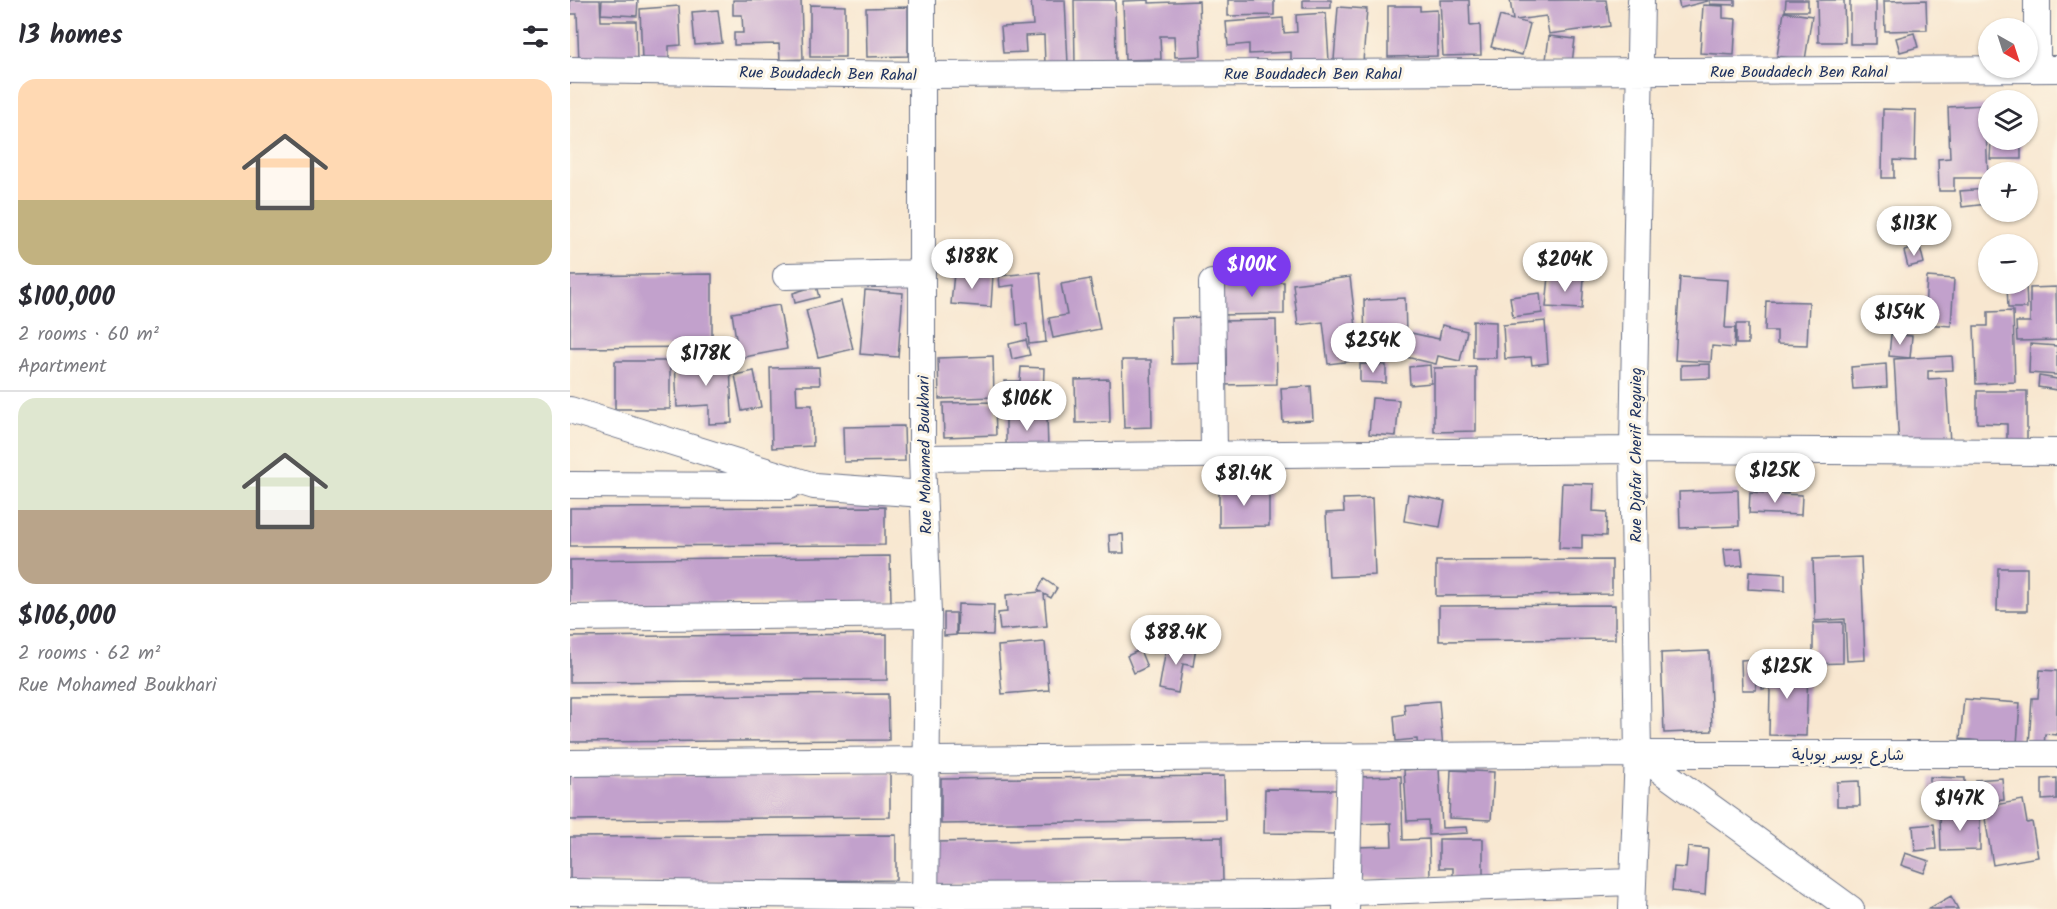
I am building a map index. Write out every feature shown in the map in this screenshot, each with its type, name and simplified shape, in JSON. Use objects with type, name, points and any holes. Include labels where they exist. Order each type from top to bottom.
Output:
[{"type":"street","name":"Rue Mohamed Boukhari","points":[[922,0],[922,458],[928,614],[925,902]]},
{"type":"street","name":"Rue Djafar Cherif Reguieg","points":[[1632,909],[1631,882],[1638,754],[1633,450],[1641,0]]},
{"type":"street","points":[[2037,0],[2047,69]]},
{"type":"street","name":"Rue Boudadech Ben Rahal","points":[[570,70],[922,75],[2047,69]]},
{"type":"street","points":[[786,276],[922,273]]},
{"type":"street","points":[[1212,283],[1214,454]]},
{"type":"street","points":[[570,410],[814,486]]},
{"type":"street","points":[[922,458],[1633,450],[2057,452]]},
{"type":"street","points":[[570,485],[814,486],[923,494]]},
{"type":"street","points":[[570,618],[928,614]]},
{"type":"street","points":[[1638,754],[1851,909]]},
{"type":"street","name":"شارع يوسر بوباية","points":[[570,764],[925,758],[2057,754]]},
{"type":"street","points":[[1346,900],[1350,756]]},
{"type":"street","points":[[570,892],[925,902],[1297,894],[1346,900],[1431,891],[1631,882]]},
{"type":"building","points":[[570,0],[600,0],[601,21],[636,21],[637,60],[579,62],[577,14],[570,14]]},
{"type":"building","points":[[602,0],[638,0],[637,16],[601,14]]},
{"type":"building","points":[[733,0],[801,0],[803,59],[780,60],[779,44],[734,45],[734,33],[743,33],[742,15],[733,15]]},
{"type":"building","points":[[1031,0],[1065,0],[1068,64],[1045,65],[1044,35],[1025,36],[1026,52],[1003,53],[1001,27],[1033,25]]},
{"type":"building","points":[[1074,0],[1115,0],[1116,65],[1075,66]]},
{"type":"building","points":[[1149,0],[1149,3],[1199,1],[1201,56],[1175,57],[1174,36],[1160,36],[1161,59],[1125,60],[1123,1]]},
{"type":"building","points":[[1228,0],[1274,0],[1274,15],[1228,16]]},
{"type":"building","points":[[1303,0],[1331,0],[1331,8],[1303,8]]},
{"type":"building","points":[[1440,0],[1469,0],[1470,26],[1480,25],[1481,55],[1443,56]]},
{"type":"building","points":[[1510,0],[1606,0],[1610,26],[1549,34],[1546,16],[1516,20],[1530,24],[1522,55],[1491,47],[1500,16],[1513,20]]},
{"type":"building","points":[[1678,0],[1708,0],[1708,1],[1680,8]]},
{"type":"building","points":[[1710,0],[1735,0],[1735,5],[1710,4]]},
{"type":"building","points":[[1786,0],[1808,0],[1808,11],[1785,11]]},
{"type":"building","points":[[1817,0],[1844,0],[1845,42],[1818,42]]},
{"type":"building","points":[[1850,0],[1876,0],[1876,44],[1850,44]]},
{"type":"building","points":[[1926,0],[1927,30],[1885,31],[1884,1]]},
{"type":"building","points":[[810,5],[845,6],[845,57],[810,57]]},
{"type":"building","points":[[1703,5],[1723,6],[1723,18],[1736,19],[1734,55],[1700,53]]},
{"type":"building","points":[[679,6],[681,45],[669,46],[669,60],[642,61],[640,9]]},
{"type":"building","points":[[1388,6],[1420,6],[1420,11],[1437,10],[1437,56],[1388,57]]},
{"type":"building","points":[[908,7],[908,56],[867,57],[866,8]]},
{"type":"building","points":[[1338,7],[1367,9],[1363,62],[1334,60]]},
{"type":"building","points":[[718,10],[722,43],[695,45],[692,12]]},
{"type":"building","points":[[1784,12],[1812,16],[1805,60],[1777,56]]},
{"type":"building","points":[[1326,13],[1329,61],[1291,64],[1291,52],[1249,54],[1249,44],[1228,46],[1226,22],[1283,18],[1284,33],[1297,32],[1296,15]]},
{"type":"building","points":[[1914,33],[1918,47],[1900,52],[1896,38]]},
{"type":"building","points":[[1549,36],[1575,39],[1572,63],[1546,60]]},
{"type":"building","points":[[1978,105],[1978,150],[1987,150],[1987,162],[1978,162],[1978,178],[1954,178],[1954,191],[1939,191],[1938,159],[1950,158],[1948,107]]},
{"type":"building","points":[[1883,109],[1916,110],[1915,161],[1894,160],[1894,178],[1882,178]]},
{"type":"building","points":[[1990,150],[2021,150],[2021,159],[1990,159]]},
{"type":"building","points":[[1978,190],[1978,205],[1962,207],[1960,191]]},
{"type":"building","points":[[1920,247],[1924,263],[1908,267],[1904,251]]},
{"type":"building","points":[[1040,272],[1046,342],[1029,344],[1027,324],[1017,325],[1014,285],[1000,287],[999,276]]},
{"type":"building","points":[[954,273],[993,275],[991,307],[951,304]]},
{"type":"building","points":[[712,274],[712,347],[570,348],[570,276]]},
{"type":"building","points":[[1549,276],[1584,278],[1582,309],[1546,307]]},
{"type":"building","points":[[1350,277],[1360,360],[1328,364],[1323,322],[1298,325],[1293,284]]},
{"type":"building","points":[[1680,277],[1728,280],[1725,328],[1735,328],[1734,348],[1712,346],[1711,362],[1675,360]]},
{"type":"building","points":[[1927,277],[1954,279],[1951,326],[1924,324]]},
{"type":"building","points":[[1090,279],[1100,329],[1053,338],[1049,318],[1067,315],[1061,284]]},
{"type":"building","points":[[1220,282],[1284,282],[1284,314],[1219,315]]},
{"type":"building","points":[[816,286],[819,297],[795,303],[793,293]]},
{"type":"building","points":[[2056,287],[2057,340],[2017,341],[2016,322],[2030,322],[2030,294],[2038,294],[2038,288]]},
{"type":"building","points":[[865,290],[903,293],[898,357],[860,354]]},
{"type":"building","points":[[1540,293],[1542,313],[1513,317],[1510,297]]},
{"type":"building","points":[[2007,294],[2026,294],[2027,308],[2008,308]]},
{"type":"building","points":[[1405,298],[1406,334],[1393,335],[1393,353],[1365,355],[1364,300]]},
{"type":"building","points":[[841,301],[853,349],[818,357],[806,310]]},
{"type":"building","points":[[1766,301],[1809,302],[1807,345],[1777,344],[1777,331],[1765,331]]},
{"type":"building","points":[[779,305],[787,349],[739,358],[732,313]]},
{"type":"building","points":[[2013,311],[2015,382],[1976,384],[1974,326],[1988,326],[1988,312]]},
{"type":"building","points":[[1209,317],[1210,363],[1172,364],[1171,318]]},
{"type":"building","points":[[1276,320],[1277,384],[1220,385],[1219,321]]},
{"type":"building","points":[[1473,321],[1496,322],[1496,358],[1473,358]]},
{"type":"building","points":[[1545,321],[1548,363],[1532,365],[1531,357],[1505,359],[1503,325]]},
{"type":"building","points":[[1736,324],[1748,324],[1748,344],[1736,344]]},
{"type":"building","points":[[1442,325],[1467,331],[1460,361],[1438,356],[1436,364],[1406,357],[1411,333],[1439,339]]},
{"type":"building","points":[[1891,334],[1912,336],[1910,358],[1889,356]]},
{"type":"building","points":[[1026,340],[1030,355],[1012,359],[1009,344]]},
{"type":"building","points":[[2030,344],[2057,346],[2057,375],[2029,373]]},
{"type":"building","points":[[993,356],[994,397],[939,399],[938,358]]},
{"type":"building","points":[[1952,356],[1953,370],[1928,371],[1928,379],[1946,378],[1950,443],[1899,446],[1894,359]]},
{"type":"building","points":[[730,358],[732,423],[709,424],[709,405],[677,407],[675,360]]},
{"type":"building","points":[[1122,360],[1151,360],[1152,427],[1124,428]]},
{"type":"building","points":[[615,361],[670,361],[670,409],[615,409]]},
{"type":"building","points":[[1360,364],[1386,365],[1386,383],[1360,382]]},
{"type":"building","points":[[1710,364],[1710,378],[1681,379],[1681,365]]},
{"type":"building","points":[[1886,364],[1887,387],[1853,389],[1851,367]]},
{"type":"building","points":[[1430,365],[1431,383],[1410,385],[1409,367]]},
{"type":"building","points":[[819,367],[820,385],[796,385],[797,405],[812,405],[813,446],[772,448],[770,368]]},
{"type":"building","points":[[1021,367],[1044,368],[1043,397],[1003,395],[1004,381],[1020,381]]},
{"type":"building","points":[[1476,367],[1476,431],[1434,432],[1434,368]]},
{"type":"building","points":[[754,371],[761,407],[742,411],[735,375]]},
{"type":"building","points":[[2039,376],[2057,379],[2057,390],[2038,387]]},
{"type":"building","points":[[1109,379],[1110,422],[1076,423],[1075,380]]},
{"type":"building","points":[[1311,386],[1313,420],[1283,422],[1281,388]]},
{"type":"building","points":[[1977,391],[2027,391],[2027,445],[2007,445],[2007,424],[1977,423]]},
{"type":"building","points":[[1372,398],[1399,400],[1396,436],[1369,434]]},
{"type":"building","points":[[995,402],[996,435],[944,437],[943,403]]},
{"type":"building","points":[[1006,416],[1047,416],[1048,448],[1006,449]]},
{"type":"building","points":[[904,426],[905,461],[844,462],[843,427]]},
{"type":"building","points":[[1768,477],[1789,478],[1788,493],[1768,492]]},
{"type":"building","points":[[1562,483],[1594,484],[1593,511],[1607,512],[1606,536],[1582,535],[1582,549],[1559,548]]},
{"type":"building","points":[[1269,487],[1269,526],[1219,527],[1219,488]]},
{"type":"building","points":[[1738,490],[1739,526],[1680,528],[1679,492]]},
{"type":"building","points":[[1750,492],[1802,495],[1801,515],[1749,513]]},
{"type":"building","points":[[1408,494],[1445,501],[1440,527],[1404,521]]},
{"type":"building","points":[[1372,498],[1375,575],[1329,577],[1326,513],[1344,512],[1343,499]]},
{"type":"building","points":[[885,507],[885,545],[570,546],[570,508]]},
{"type":"building","points":[[1123,534],[1124,553],[1110,553],[1109,535]]},
{"type":"building","points":[[1741,548],[1743,565],[1726,567],[1724,549]]},
{"type":"building","points":[[890,556],[891,602],[570,605],[570,560]]},
{"type":"building","points":[[1861,557],[1865,660],[1847,661],[1845,619],[1815,621],[1813,559]]},
{"type":"building","points":[[1612,560],[1612,594],[1436,596],[1436,561]]},
{"type":"building","points":[[1998,568],[2027,568],[2027,611],[1997,611]]},
{"type":"building","points":[[1749,572],[1785,574],[1785,591],[1748,589]]},
{"type":"building","points":[[1044,579],[1057,588],[1051,598],[1044,594],[1047,626],[1000,630],[998,613],[1007,612],[1006,595],[1041,592],[1038,590]]},
{"type":"building","points":[[958,604],[994,605],[993,635],[957,634]]},
{"type":"building","points":[[1615,605],[1615,639],[1439,641],[1439,606]]},
{"type":"building","points":[[944,613],[956,613],[956,635],[944,636]]},
{"type":"building","points":[[1843,622],[1843,663],[1813,664],[1813,623]]},
{"type":"building","points":[[887,634],[887,680],[570,682],[570,637]]},
{"type":"building","points":[[1045,642],[1049,690],[1002,694],[998,646]]},
{"type":"building","points":[[1167,643],[1196,647],[1193,666],[1183,664],[1178,693],[1159,689]]},
{"type":"building","points":[[1140,650],[1147,667],[1134,673],[1127,656]]},
{"type":"building","points":[[1709,651],[1712,731],[1664,733],[1661,653]]},
{"type":"building","points":[[1755,659],[1756,690],[1742,690],[1741,660]]},
{"type":"building","points":[[1762,667],[1808,668],[1806,736],[1769,735],[1770,688],[1762,689]]},
{"type":"building","points":[[2040,670],[2057,671],[2057,735],[2045,734],[2044,746],[2029,745],[2032,698],[2038,698]]},
{"type":"building","points":[[888,694],[889,740],[570,742],[570,697]]},
{"type":"building","points":[[1964,699],[2020,703],[2017,744],[1960,739]]},
{"type":"building","points":[[1439,701],[1443,750],[1418,752],[1417,739],[1396,741],[1394,716],[1405,714],[1404,704]]},
{"type":"building","points":[[1439,768],[1442,828],[1467,827],[1468,833],[1429,835],[1428,820],[1407,821],[1404,770]]},
{"type":"building","points":[[1451,770],[1494,772],[1491,820],[1449,818]]},
{"type":"building","points":[[890,773],[890,817],[570,820],[570,776]]},
{"type":"building","points":[[1224,776],[1225,820],[941,824],[941,779]]},
{"type":"building","points":[[1401,776],[1403,840],[1429,839],[1430,877],[1359,879],[1358,847],[1392,846],[1391,823],[1355,824],[1354,777]]},
{"type":"building","points":[[1930,777],[1965,778],[1964,806],[1930,805]]},
{"type":"building","points":[[2002,778],[2004,800],[1978,802],[1976,780]]},
{"type":"building","points":[[2057,778],[2057,799],[2042,800],[2042,779]]},
{"type":"building","points":[[1859,781],[1860,806],[1837,806],[1837,782]]},
{"type":"building","points":[[1265,789],[1338,790],[1337,834],[1264,833]]},
{"type":"building","points":[[2023,800],[2027,823],[2032,822],[2038,857],[1993,865],[1983,807]]},
{"type":"building","points":[[1980,813],[1980,850],[1941,851],[1940,814]]},
{"type":"building","points":[[1934,824],[1936,849],[1915,851],[1913,826]]},
{"type":"building","points":[[896,835],[896,880],[570,883],[570,837]]},
{"type":"building","points":[[1222,837],[1223,881],[935,884],[935,842]]},
{"type":"building","points":[[1439,839],[1483,839],[1483,883],[1453,883],[1453,868],[1439,868]]},
{"type":"building","points":[[1688,847],[1708,849],[1705,895],[1672,891],[1674,867],[1686,868]]},
{"type":"building","points":[[1905,853],[1929,861],[1924,873],[1901,865]]},
{"type":"building","points":[[1951,896],[1958,909],[1928,909]]}]
